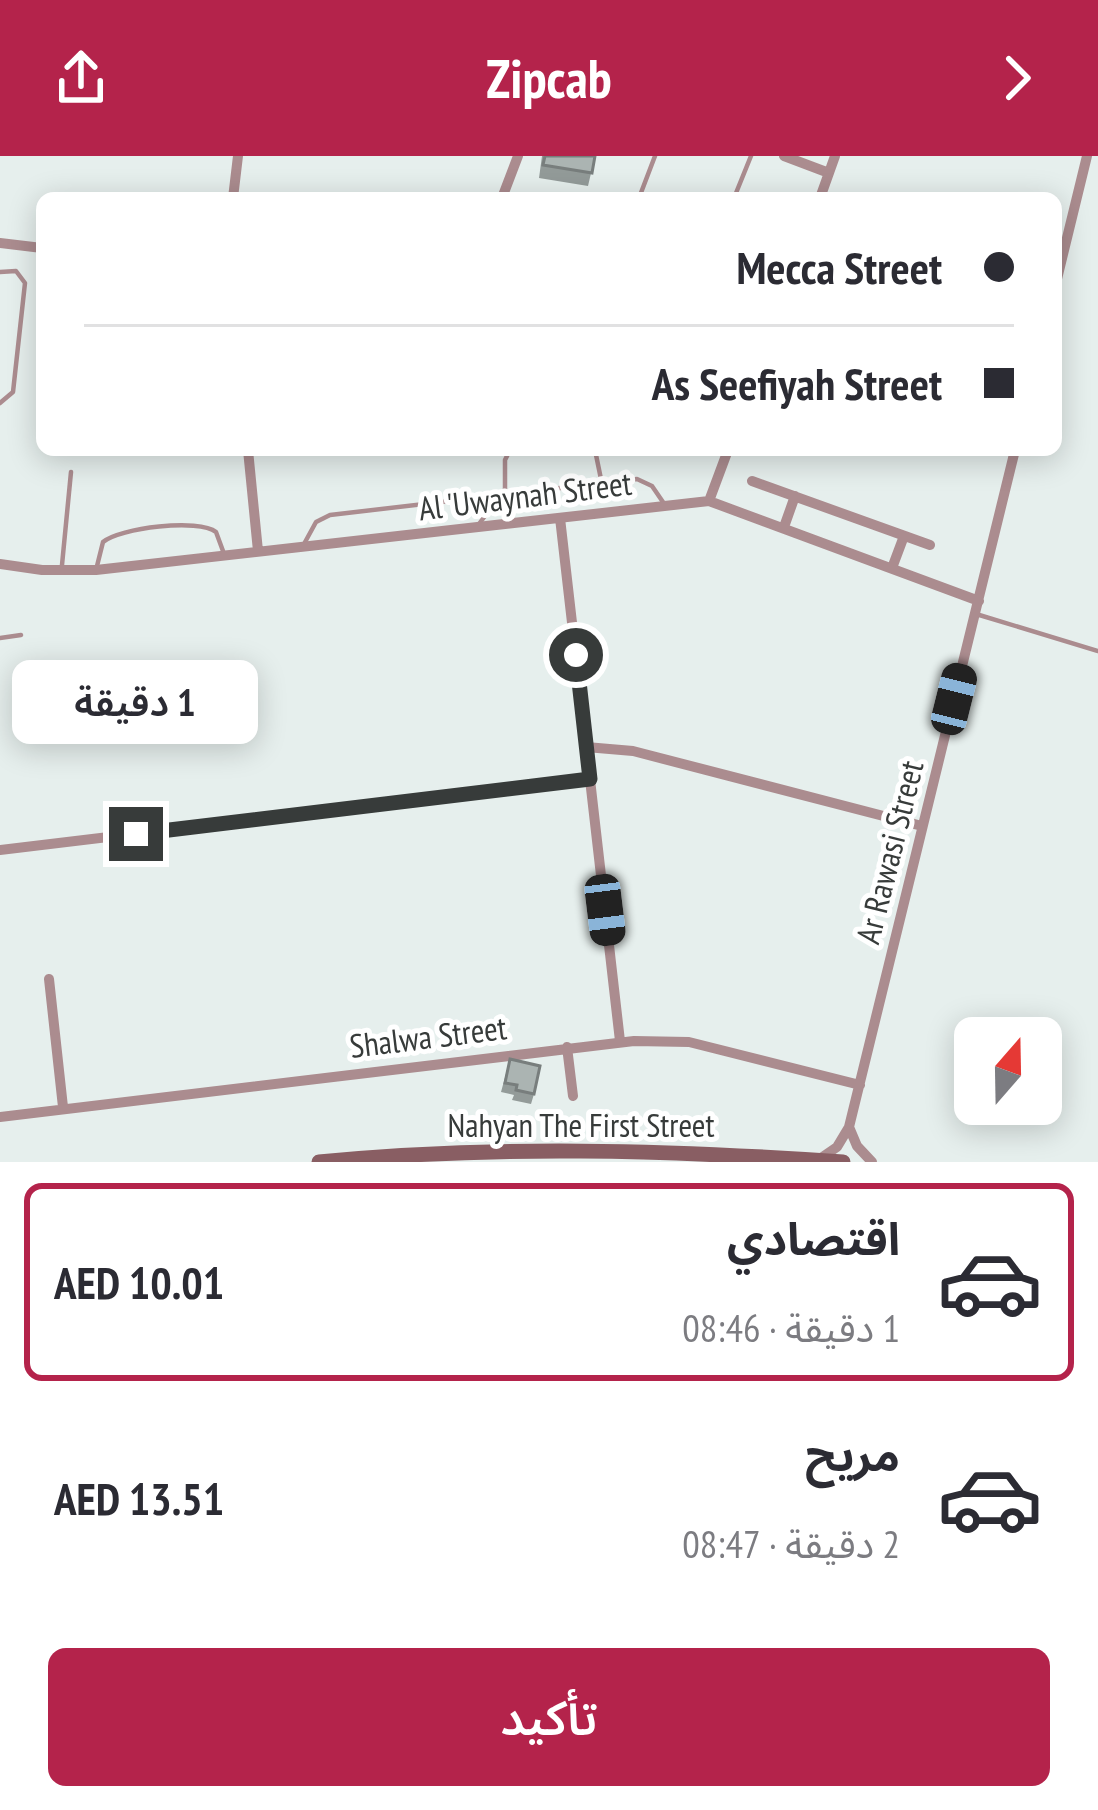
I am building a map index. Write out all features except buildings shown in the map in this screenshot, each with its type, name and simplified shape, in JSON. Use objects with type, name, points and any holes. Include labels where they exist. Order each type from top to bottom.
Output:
[{"type":"main road","name":"Nahyan The First Street","points":[[320,1162],[580,1150],[843,1162]]},
{"type":"street","points":[[234,192],[238,156]]},
{"type":"street","points":[[504,192],[518,156]]},
{"type":"street","points":[[784,156],[829,173]]},
{"type":"street","points":[[822,192],[836,156]]},
{"type":"street","points":[[1062,259],[1087,156]]},
{"type":"street","points":[[0,243],[36,247]]},
{"type":"street","points":[[249,456],[258,551]]},
{"type":"street","points":[[709,501],[726,456]]},
{"type":"street","name":"Ar Rawasi Street","points":[[817,1160],[837,1147],[849,1127],[1015,456]]},
{"type":"street","points":[[752,481],[930,545]]},
{"type":"street","points":[[784,527],[795,496]]},
{"type":"street","name":"Al 'Uwaynah Street","points":[[0,564],[96,570],[709,501],[892,568],[977,608]]},
{"type":"street","points":[[560,518],[620,1041]]},
{"type":"street","points":[[892,568],[904,536]]},
{"type":"street","points":[[586,747],[633,751],[922,826]]},
{"type":"street","points":[[0,850],[590,779]]},
{"type":"street","points":[[50,979],[63,1107]]},
{"type":"street","name":"Shalwa Street","points":[[0,1117],[620,1041],[689,1042],[860,1085]]},
{"type":"street","points":[[568,1047],[573,1096]]},
{"type":"street","points":[[849,1127],[856,1146],[872,1162]]},
{"type":"lane","points":[[641,192],[655,156]]},
{"type":"lane","points":[[736,192],[751,156]]},
{"type":"lane","points":[[0,272],[16,271],[25,283],[13,392],[0,403]]},
{"type":"lane","points":[[475,529],[501,496],[507,456]]},
{"type":"lane","points":[[596,456],[602,484]]},
{"type":"lane","points":[[61,571],[71,472]]},
{"type":"lane","points":[[302,549],[310,529],[330,515],[643,480],[665,505]]},
{"type":"lane","points":[[96,570],[101,546],[110,536],[195,524],[216,532],[225,556]]},
{"type":"lane","points":[[977,608],[1098,651]]},
{"type":"lane","points":[[0,638],[21,635]]},
{"type":"route","points":[[136,834],[590,779],[576,655]]}]
